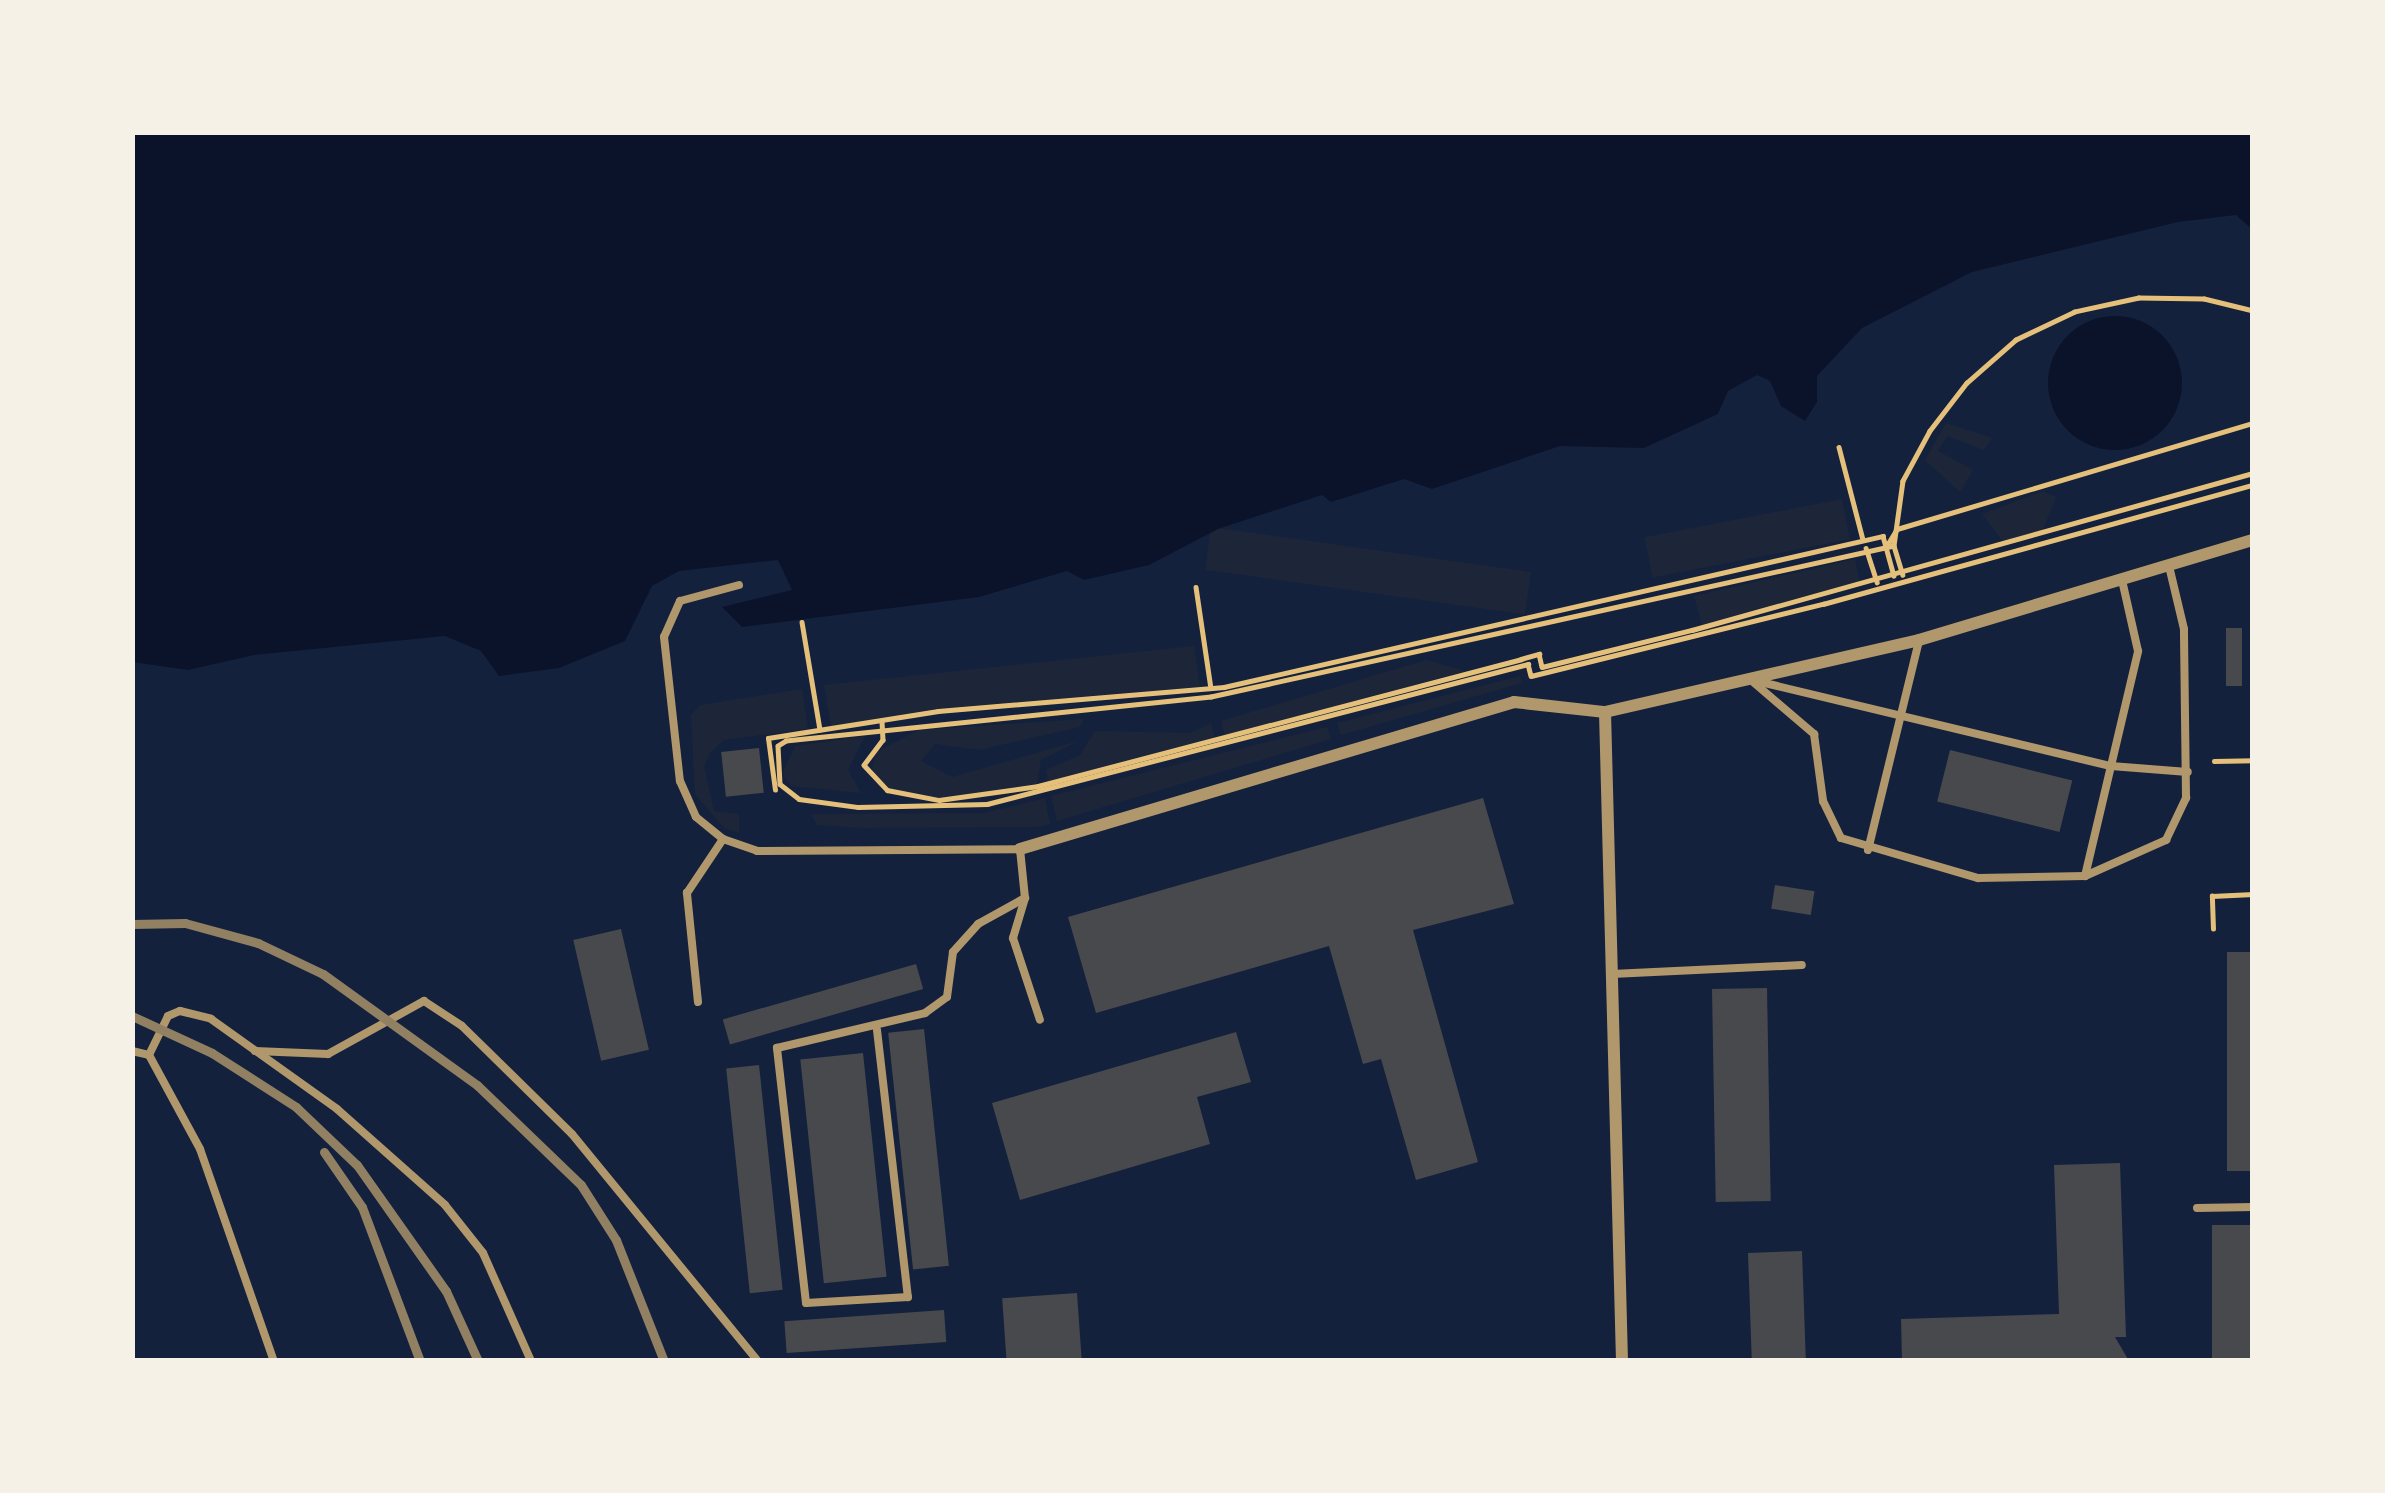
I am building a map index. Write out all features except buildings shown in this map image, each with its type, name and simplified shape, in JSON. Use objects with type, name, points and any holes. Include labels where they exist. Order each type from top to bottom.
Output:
[{"type":"street","points":[[1020,849],[1514,702],[1605,712],[1751,680],[1919,640],[2253,540]]},
{"type":"street","points":[[1605,712],[1622,1361]]},
{"type":"lane","points":[[1751,680],[1814,734],[1823,802],[1841,838],[1868,850],[1978,878],[2084,876],[2166,840],[2180,821],[2188,772],[2183,629],[2169,566]]},
{"type":"lane","points":[[2084,876],[2138,651],[2122,580]]},
{"type":"lane","points":[[739,585],[680,601],[664,637],[680,782],[696,817],[723,839],[757,851],[1020,849],[1025,898],[1013,938],[1040,1020]]},
{"type":"lane","points":[[1868,850],[1919,640]]},
{"type":"lane","points":[[1751,680],[2111,766],[2188,772]]},
{"type":"lane","points":[[698,1002],[687,893],[723,839]]},
{"type":"lane","points":[[877,1030],[908,1297],[806,1303],[777,1048],[877,1030],[946,998],[953,952],[978,924],[1025,898]]},
{"type":"lane","points":[[1611,974],[1802,964]]},
{"type":"lane","points":[[255,1051],[328,1054],[424,1001],[462,1026],[572,1134],[758,1361]]},
{"type":"lane","points":[[149,1055],[168,1016],[180,1011],[211,1019],[337,1109],[445,1205],[483,1253],[531,1361]]},
{"type":"lane","points":[[132,1051],[149,1055],[200,1149],[274,1361]]},
{"type":"lane","points":[[2197,1208],[2253,1207]]},
{"type":"path","points":[[1904,577],[1894,546],[1903,481],[1930,431],[1967,383],[2017,340],[2075,312],[2139,298],[2204,299],[2253,311]]},
{"type":"path","points":[[1886,547],[1897,529],[2253,423]]},
{"type":"path","points":[[1839,447],[1863,540]]},
{"type":"path","points":[[882,724],[864,765],[880,787],[939,800],[986,795],[1521,659],[1539,655],[1542,667],[1878,584],[2253,473]]},
{"type":"path","points":[[1894,546],[1866,548],[1211,697],[882,724],[778,746],[785,794],[858,807],[987,804],[1528,664],[1531,676],[2253,485]]},
{"type":"path","points":[[775,790],[768,739],[1211,688],[1883,536],[1894,576]]},
{"type":"path","points":[[1866,548],[1878,584]]},
{"type":"path","points":[[1196,587],[1211,688]]},
{"type":"path","points":[[802,622],[820,731]]},
{"type":"path","points":[[2214,761],[2253,760]]},
{"type":"path","points":[[2213,929],[2212,896],[2253,894]]},
{"type":"shaded area","points":[[132,132],[2253,132],[2253,230],[2236,215],[2178,222],[1972,272],[1862,328],[1817,376],[1817,402],[1805,421],[1781,406],[1770,381],[1757,375],[1728,391],[1718,414],[1644,448],[1560,446],[1432,489],[1404,479],[1331,502],[1322,495],[1218,529],[1149,565],[1084,580],[1067,571],[979,597],[742,627],[722,607],[792,590],[778,560],[679,571],[652,586],[625,641],[559,668],[499,676],[481,651],[445,636],[254,655],[188,670],[132,662]]},
{"type":"shaded area","points":[[2115,316],[2140,322],[2162,336],[2176,358],[2182,383],[2176,408],[2162,430],[2140,444],[2115,450],[2090,444],[2068,430],[2054,408],[2048,383],[2054,358],[2068,336],[2090,322]]},
{"type":"shaded area","points":[[1946,423],[1992,438],[1984,450],[1947,436],[1938,451],[1973,470],[1960,492],[1925,460]]},
{"type":"shaded area","points":[[2043,491],[2056,497],[2042,532],[2004,543],[1982,514]]},
{"type":"shaded area","points":[[1842,499],[1850,539],[1653,578],[1645,537]]},
{"type":"shaded area","points":[[1211,527],[1531,572],[1525,615],[1205,570]]},
{"type":"shaded area","points":[[1855,559],[1860,583],[1702,625],[1694,596]]},
{"type":"shaded area","points":[[1194,646],[1200,687],[936,709],[831,726],[824,685]]},
{"type":"shaded area","points":[[1426,660],[1466,671],[1225,736],[1221,721]]},
{"type":"shaded area","points":[[1520,676],[1522,683],[1341,735],[1337,723]]},
{"type":"shaded area","points":[[802,689],[808,729],[724,740],[710,753],[704,766],[714,811],[739,814],[739,833],[724,828],[695,794],[691,715],[700,705]]},
{"type":"shaded area","points":[[1084,719],[1080,727],[979,750],[935,744],[921,761],[952,777],[1078,741],[1041,760],[1037,784],[940,798],[886,788],[871,776],[875,753],[918,730]]},
{"type":"shaded area","points":[[1211,723],[1215,739],[1048,781],[1046,770],[1080,755],[1095,731],[1190,733]]},
{"type":"shaded area","points":[[1327,727],[1331,739],[1057,821],[1051,796]]},
{"type":"shaded area","points":[[865,736],[848,770],[861,793],[791,786],[782,774],[795,746]]},
{"type":"shaded area","points":[[1045,798],[1050,824],[1038,827],[864,828],[817,825],[811,814],[984,813]]},
{"type":"railway","points":[[132,924],[185,923],[258,943],[323,974],[477,1085],[581,1185],[616,1240],[664,1361]]},
{"type":"railway","points":[[132,1016],[212,1053],[296,1107],[357,1165],[446,1291],[478,1361]]},
{"type":"railway","points":[[324,1152],[362,1207],[420,1361]]}]
